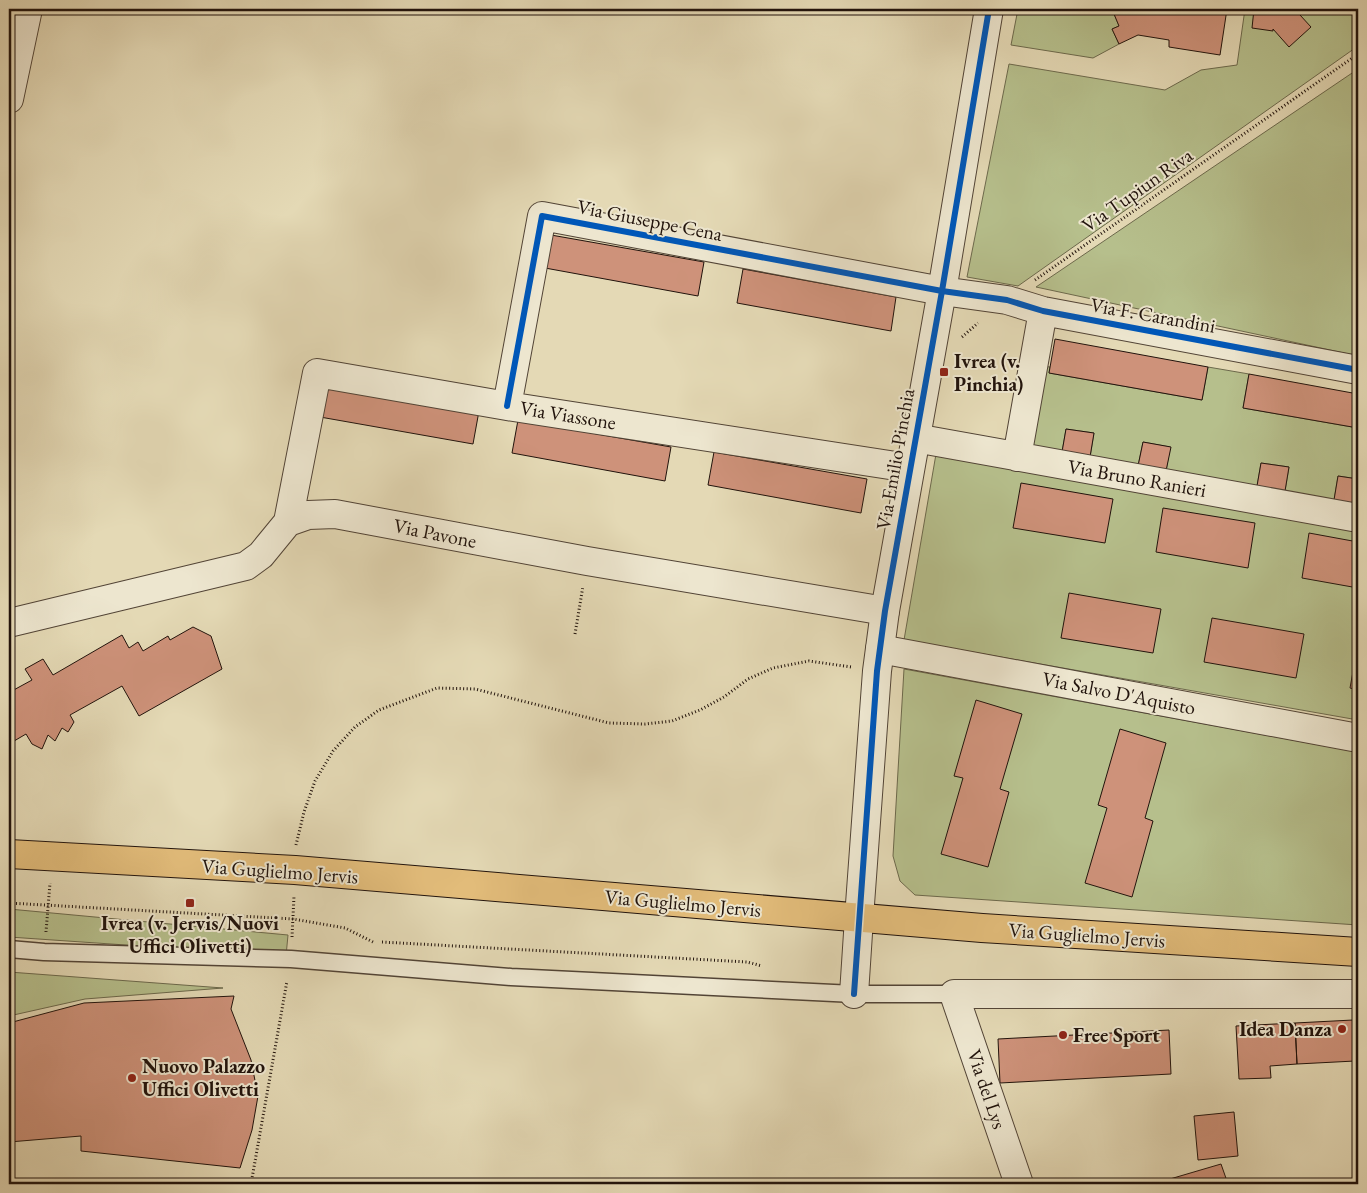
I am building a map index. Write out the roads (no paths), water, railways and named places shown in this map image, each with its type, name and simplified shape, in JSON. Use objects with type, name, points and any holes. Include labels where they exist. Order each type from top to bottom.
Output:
[{"type":"main road","name":"Via Guglielmo Jervis","points":[[9,854],[295,870],[982,928],[1358,952]]},
{"type":"street","points":[[9,98],[28,9]]},
{"type":"street","name":"Via Emilio Pinchia","points":[[854,994],[878,660],[884,611],[942,291],[989,9]]},
{"type":"street","name":"Via Giuseppe Cena","points":[[507,406],[542,216],[942,291]]},
{"type":"street","name":"Via F. Carandini","points":[[942,291],[1007,300],[1043,312],[1358,370]]},
{"type":"street","points":[[1017,457],[1043,312]]},
{"type":"street","name":"Via Viassone","points":[[288,522],[317,373],[507,406],[910,468]]},
{"type":"street","name":"Via Bruno Ranieri","points":[[915,438],[1358,518]]},
{"type":"street","name":"Via Pavone","points":[[288,522],[308,515],[335,514],[587,561],[884,611]]},
{"type":"street","points":[[9,622],[246,566],[261,555],[288,522]]},
{"type":"street","name":"Via Salvo D'Aquisto","points":[[878,660],[1358,738]]},
{"type":"street","points":[[954,994],[1358,994]]},
{"type":"street","name":"Via del Lys","points":[[954,994],[1020,1184]]},
{"type":"lane","points":[[9,949],[44,952],[291,958],[511,977],[854,994],[954,994]]},
{"type":"place","name":"Ivrea (v. Pinchia)","points":[[944,372]]},
{"type":"place","name":"Ivrea (v. Jervis/Nuovi Uffici Olivetti)","points":[[190,903]]},
{"type":"place","name":"Idea Danza","points":[[1342,1029]]},
{"type":"place","name":"Free Sport","points":[[1063,1035]]},
{"type":"place","name":"Nuovo Palazzo Uffici Olivetti","points":[[132,1078]]}]
